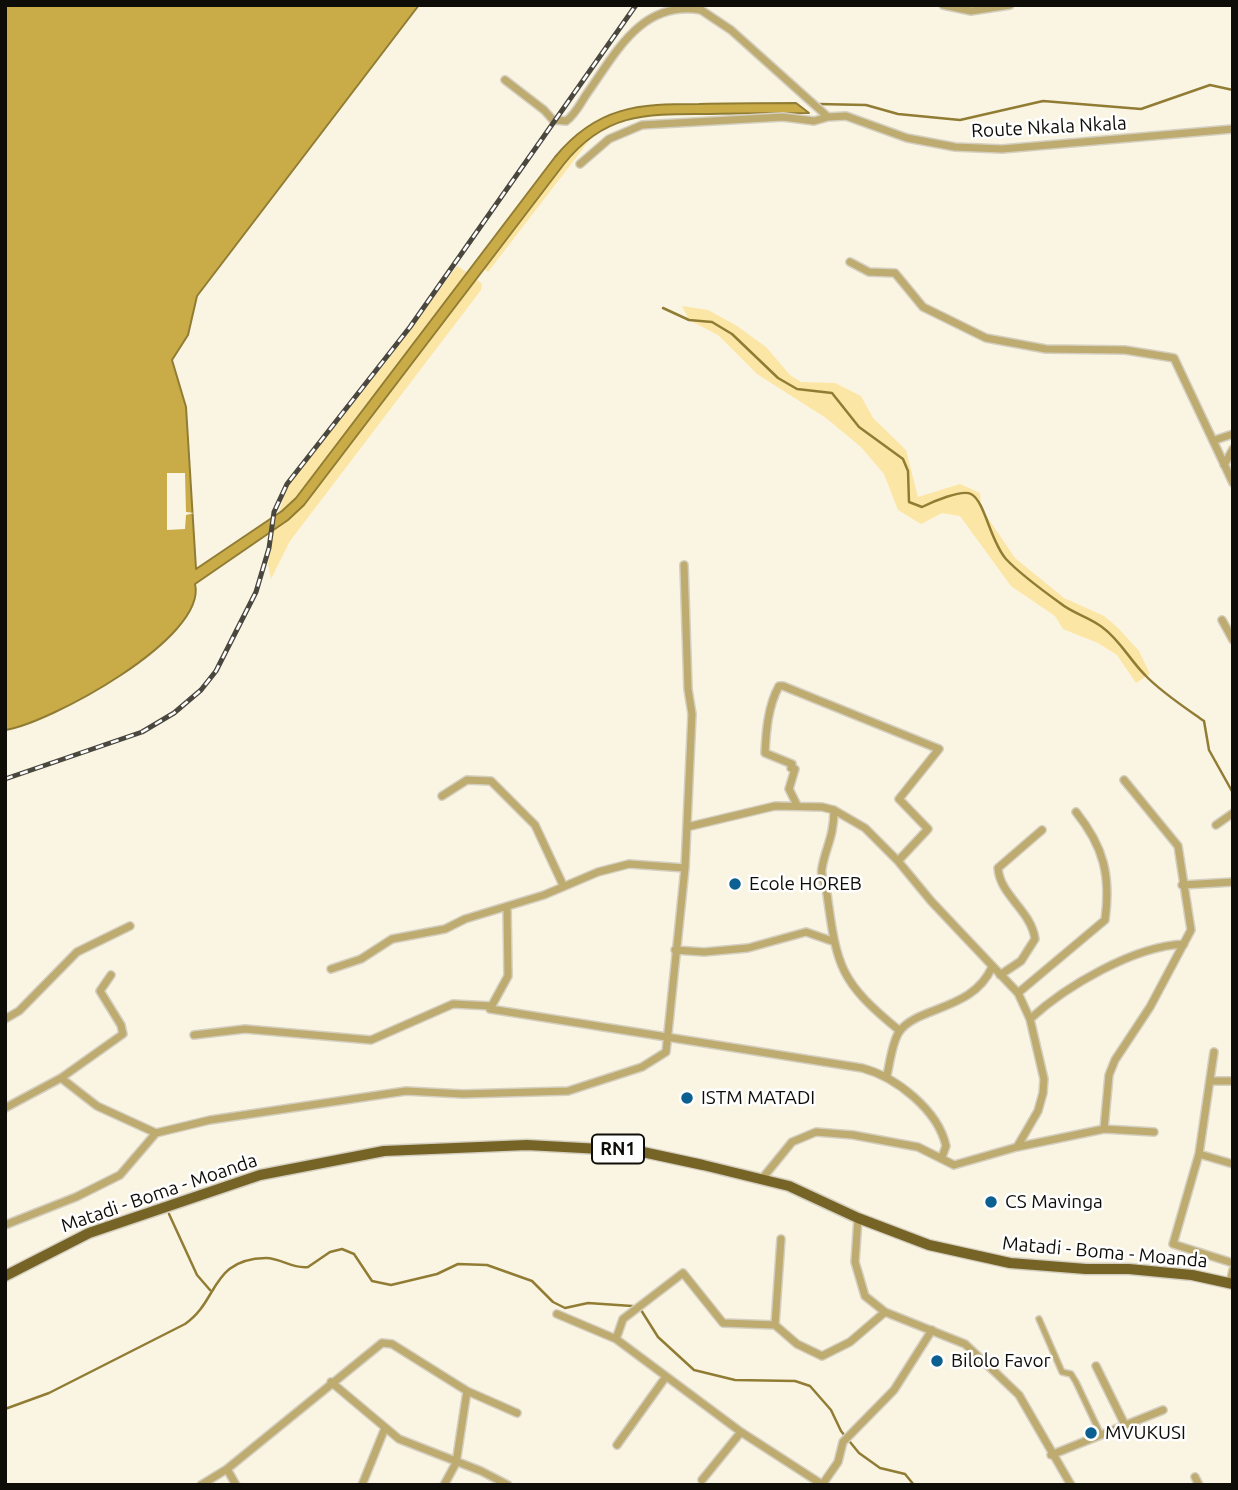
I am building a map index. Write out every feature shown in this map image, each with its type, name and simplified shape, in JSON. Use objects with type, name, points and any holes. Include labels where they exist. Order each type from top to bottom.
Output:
[{"type":"highway","name":"Matadi - Boma - Moanda","points":[[5,1276],[89,1233],[207,1191],[315,1162],[384,1151],[513,1145],[638,1151],[789,1186],[858,1218],[929,1245],[1010,1263],[1065,1268],[1129,1269],[1192,1275],[1231,1284]]},
{"type":"street","points":[[943,5],[971,11],[1010,5]]},
{"type":"street","points":[[505,80],[553,120],[566,121],[636,27],[666,11],[700,8],[731,30],[828,117]]},
{"type":"street","name":"Route Nkala Nkala","points":[[580,164],[609,139],[654,123],[783,117],[814,121],[846,116],[907,138],[955,147],[1002,149],[1233,129]]},
{"type":"street","points":[[850,262],[869,272],[895,273],[916,302],[929,312],[985,338],[1046,349],[1125,350],[1174,358],[1233,483]]},
{"type":"street","points":[[1215,440],[1233,434]]},
{"type":"street","points":[[1224,465],[1233,449]]},
{"type":"street","points":[[5,1225],[76,1197],[120,1175],[156,1133],[223,1118],[406,1091],[463,1094],[568,1091],[642,1067],[666,1052],[685,868],[692,714],[685,637],[684,565]]},
{"type":"street","points":[[1222,620],[1233,640]]},
{"type":"street","points":[[797,804],[789,789],[795,769],[791,768],[792,764],[765,753],[765,732],[779,686],[939,749],[899,799],[928,829],[898,860]]},
{"type":"street","points":[[442,796],[467,780],[491,781],[535,825],[563,885]]},
{"type":"street","points":[[1104,1129],[1106,1093],[1115,1060],[1150,1007],[1184,944],[1192,923],[1182,885],[1182,859],[1178,846],[1124,780]]},
{"type":"street","points":[[687,827],[775,806],[797,804],[834,810],[865,828],[898,860],[930,901],[1018,993],[1030,1019],[1044,1079],[1038,1111],[1017,1147]]},
{"type":"street","points":[[834,810],[832,837],[821,876],[827,893],[832,940],[841,966],[860,998],[900,1031]]},
{"type":"street","points":[[1018,993],[1105,920],[1109,892],[1097,837],[1076,812]]},
{"type":"street","points":[[1216,825],[1233,813]]},
{"type":"street","points":[[1000,975],[1021,961],[1035,939],[1028,916],[999,881],[998,869],[1042,830]]},
{"type":"street","points":[[331,969],[361,960],[392,939],[435,932],[629,864],[685,868]]},
{"type":"street","points":[[1182,885],[1233,883]]},
{"type":"street","points":[[490,1009],[508,975],[507,907]]},
{"type":"street","points":[[5,1019],[19,1011],[77,952],[130,926]]},
{"type":"street","points":[[675,950],[704,952],[748,948],[806,932],[832,940]]},
{"type":"street","points":[[1030,1019],[1073,986],[1155,949],[1184,944]]},
{"type":"street","points":[[887,1075],[900,1031],[914,1021],[966,996],[986,981],[992,967]]},
{"type":"street","points":[[5,1108],[61,1078],[123,1034],[121,1025],[100,991],[111,975]]},
{"type":"street","points":[[194,1035],[228,1029],[269,1030],[371,1041],[453,1004],[491,1006],[490,1009]]},
{"type":"street","points":[[490,1009],[862,1068],[887,1075],[925,1109],[938,1126],[946,1146],[942,1157]]},
{"type":"street","points":[[1214,1052],[1199,1154],[1173,1244],[1233,1263]]},
{"type":"street","points":[[61,1078],[97,1106],[156,1133]]},
{"type":"street","points":[[1211,1081],[1233,1081]]},
{"type":"street","points":[[761,1180],[792,1142],[816,1132],[853,1135],[918,1147],[954,1165],[962,1165],[1017,1147],[1104,1129],[1154,1132]]},
{"type":"street","points":[[1199,1154],[1233,1164]]},
{"type":"street","points":[[858,1218],[855,1262],[860,1286],[872,1304],[885,1312],[965,1344],[1019,1395],[1051,1455],[1071,1485]]},
{"type":"street","points":[[775,1325],[781,1239]]},
{"type":"street","points":[[1231,1284],[1233,1269]]},
{"type":"street","points":[[615,1339],[623,1319],[683,1273],[723,1323],[775,1325],[797,1344],[822,1356],[850,1342],[885,1312]]},
{"type":"street","points":[[557,1314],[615,1339],[741,1432],[822,1485],[838,1462],[843,1442],[894,1390],[932,1330]]},
{"type":"street","points":[[1039,1319],[1062,1372],[1071,1374],[1076,1382],[1101,1435]]},
{"type":"street","points":[[201,1485],[226,1469],[331,1382],[386,1342],[467,1391],[517,1413]]},
{"type":"street","points":[[1096,1366],[1125,1425]]},
{"type":"street","points":[[617,1445],[665,1378]]},
{"type":"street","points":[[331,1382],[399,1439],[481,1471],[508,1485]]},
{"type":"street","points":[[444,1485],[456,1463],[467,1391]]},
{"type":"street","points":[[1051,1455],[1163,1410]]},
{"type":"street","points":[[362,1485],[385,1428]]},
{"type":"street","points":[[702,1480],[741,1432]]},
{"type":"street","points":[[226,1469],[236,1485]]},
{"type":"shaded area","points":[[5,5],[419,5],[197,296],[188,335],[172,360],[186,407],[196,569],[282,511],[296,498],[555,157],[587,127],[620,111],[657,105],[796,103],[809,113],[668,114],[630,119],[596,134],[564,164],[304,505],[288,520],[195,584],[192,606],[177,629],[152,652],[121,675],[55,712],[5,730]]},
{"type":"shaded area","points":[[595,133],[488,272],[484,269],[571,154]]},
{"type":"shaded area","points":[[457,266],[468,273],[296,498],[282,511],[289,519],[304,504],[476,279],[482,284],[481,290],[290,541],[271,579],[268,564],[275,523],[288,486],[387,361]]},
{"type":"shaded area","points":[[682,306],[708,310],[737,326],[766,347],[790,375],[801,382],[835,383],[861,396],[873,418],[906,450],[918,497],[960,484],[980,493],[981,508],[1015,558],[1064,598],[1104,616],[1117,627],[1139,651],[1150,674],[1136,683],[1117,655],[1098,643],[1063,629],[1055,616],[1011,586],[960,516],[942,513],[921,524],[898,510],[884,474],[861,447],[826,418],[757,374],[718,335],[689,320]]},
{"type":"pier","points":[[167,473],[185,473],[186,512],[194,513],[186,515],[185,529],[167,530]]},
{"type":"waterway","points":[[818,104],[866,105],[898,114],[960,120],[1043,101],[1141,109],[1210,85],[1233,90]]},
{"type":"waterway","points":[[663,308],[689,320],[712,322],[732,334],[778,378],[797,389],[832,393],[859,427],[903,459],[908,471],[909,502],[922,507],[961,493],[971,494],[976,498],[1000,551],[1012,565],[1065,606],[1108,632],[1151,681],[1204,721],[1209,750],[1233,793]]},
{"type":"waterway","points":[[169,1214],[197,1275],[210,1290]]},
{"type":"waterway","points":[[5,1409],[49,1393],[185,1324],[196,1315],[217,1283],[234,1266],[248,1260],[266,1258],[308,1267],[330,1252],[342,1249],[354,1254],[372,1281],[391,1285],[437,1274],[458,1264],[487,1265],[532,1281],[553,1302],[565,1308],[588,1303],[632,1306],[641,1310],[658,1337],[694,1370],[735,1380],[795,1381],[810,1386],[831,1410],[841,1431],[859,1453],[880,1468],[905,1474],[914,1485]]},
{"type":"railway","points":[[5,779],[142,732],[174,713],[201,690],[216,671],[256,592],[269,548],[274,512],[287,484],[410,327],[636,5]]},
{"type":"place","name":"Ecole HOREB","points":[[735,884]]},
{"type":"place","name":"ISTM MATADI","points":[[687,1098]]},
{"type":"place","name":"CS Mavinga","points":[[991,1202]]},
{"type":"place","name":"Bilolo Favor","points":[[937,1361]]},
{"type":"place","name":"MVUKUSI","points":[[1091,1433]]}]
